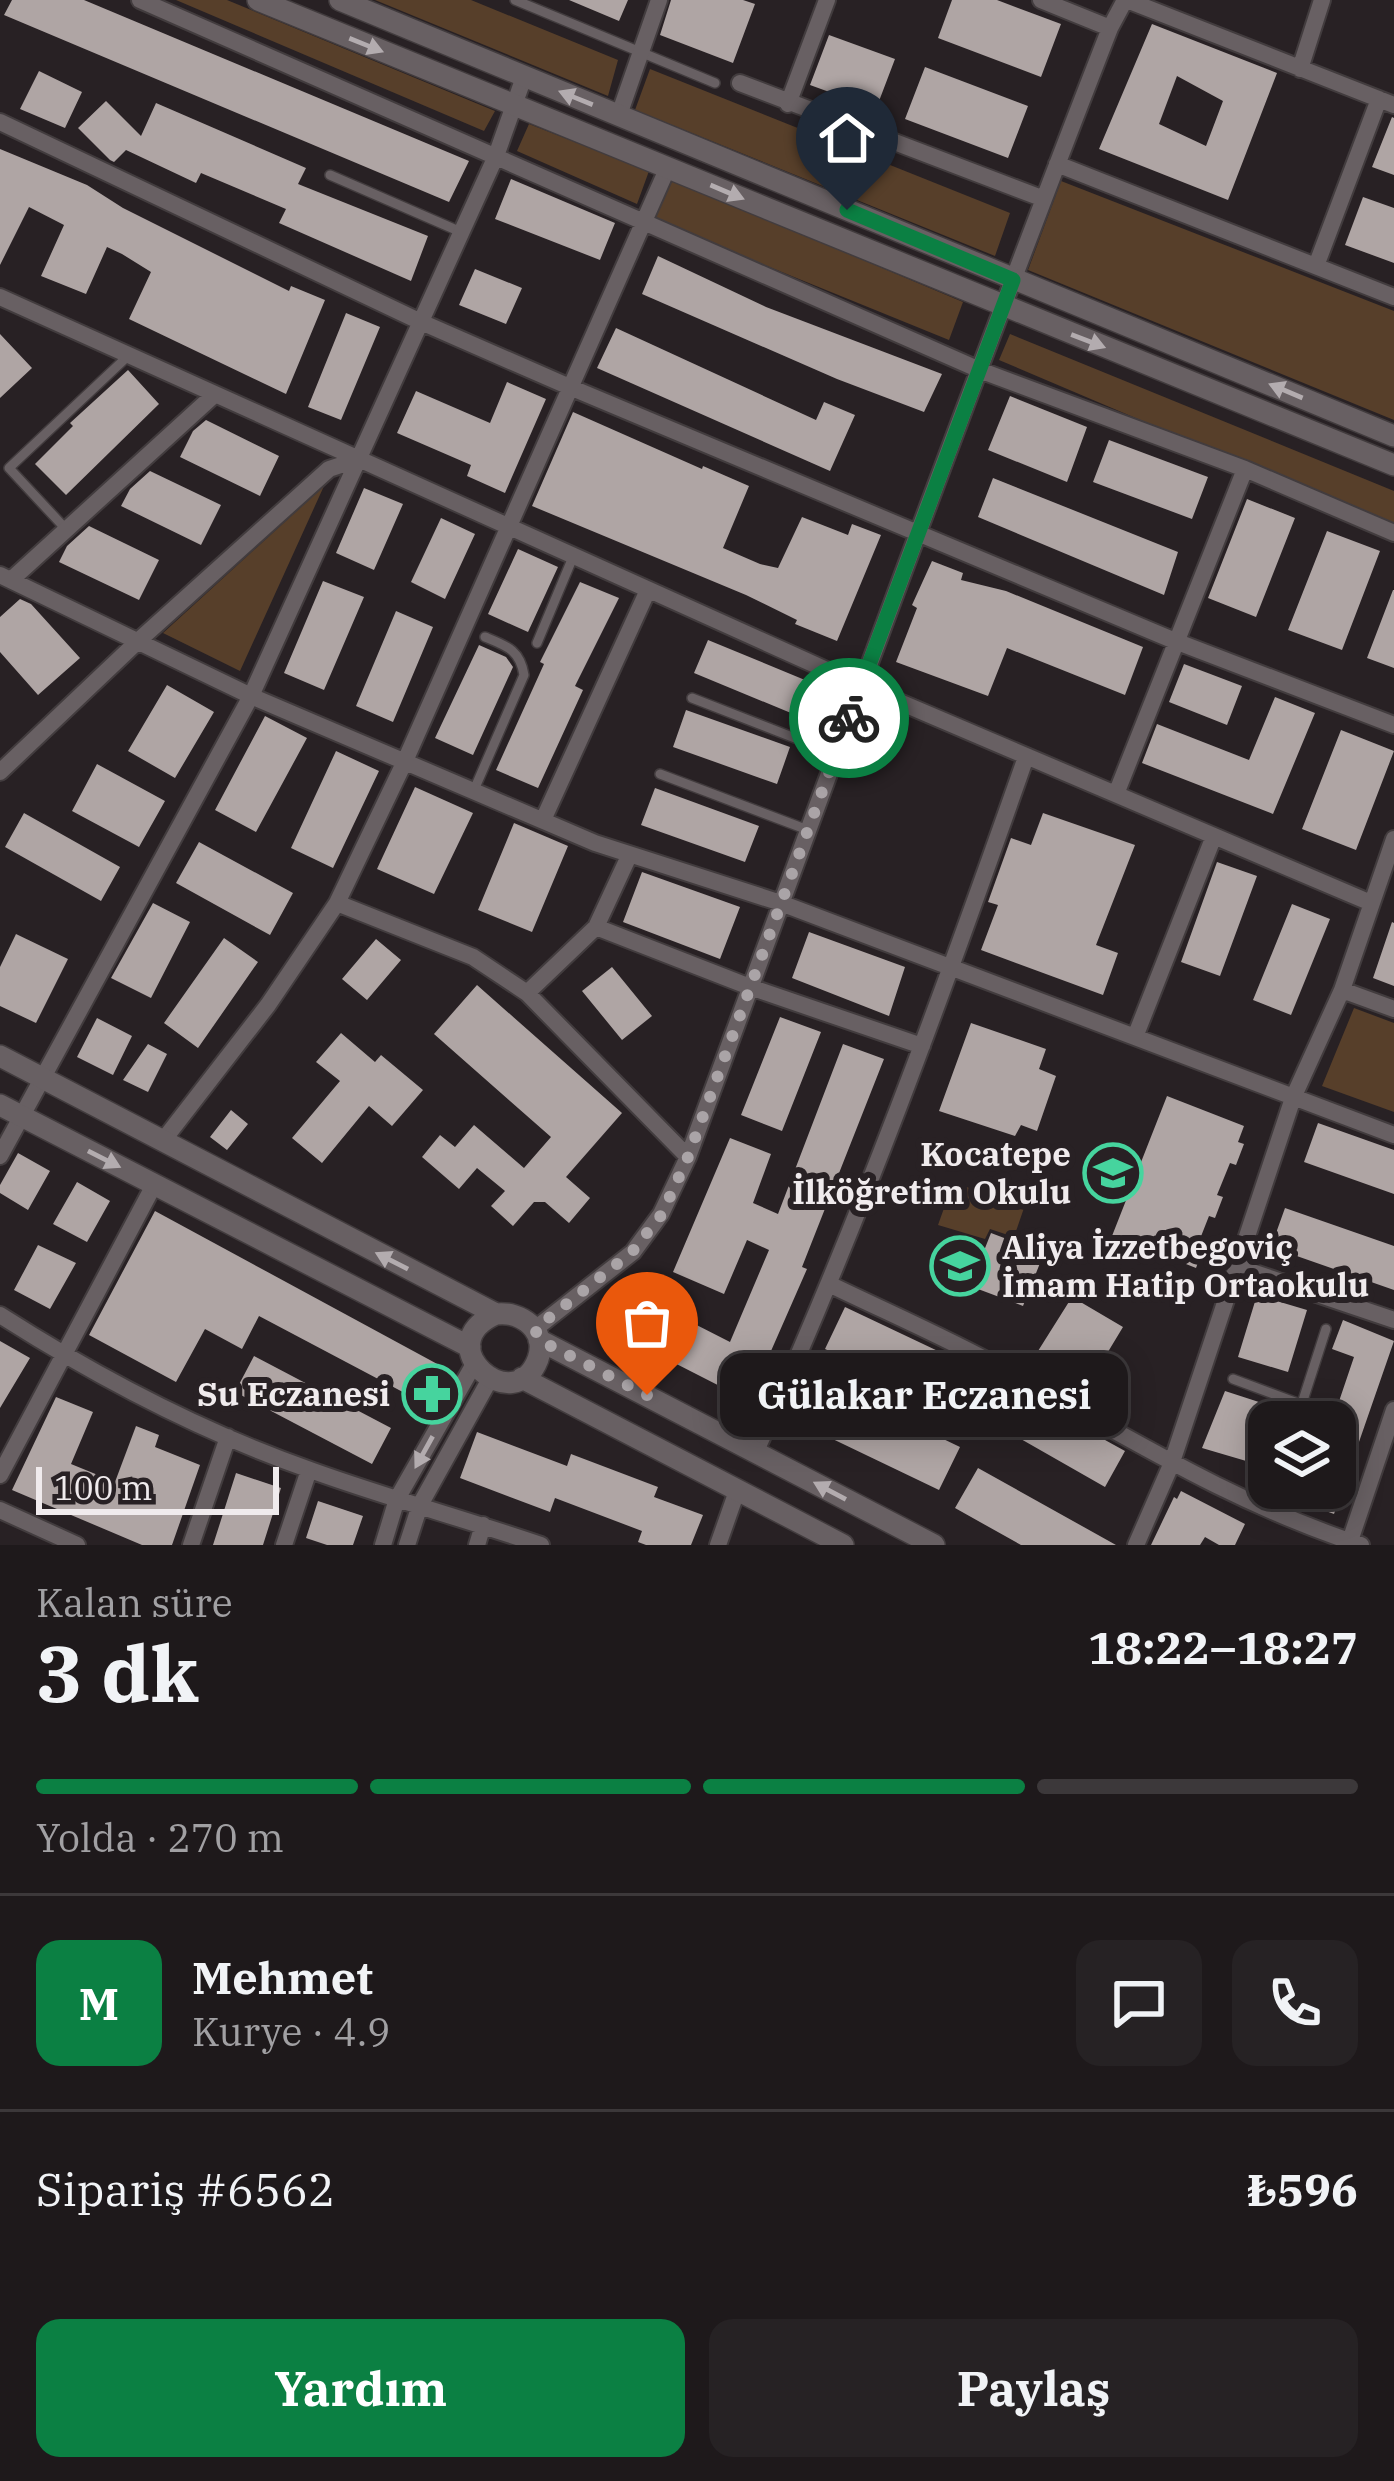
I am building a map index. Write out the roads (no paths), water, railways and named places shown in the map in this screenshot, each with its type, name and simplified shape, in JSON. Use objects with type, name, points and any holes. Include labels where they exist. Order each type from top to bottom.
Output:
[{"type":"street","points":[[140,0],[982,370],[1245,469],[1394,533]]},
{"type":"street","points":[[258,0],[1394,465]]},
{"type":"street","points":[[340,0],[1394,436]]},
{"type":"street","points":[[619,115],[659,0]]},
{"type":"street","points":[[788,104],[827,0]]},
{"type":"street","points":[[1041,0],[1110,28]]},
{"type":"street","points":[[0,1105],[12,1124],[154,1185],[506,1382],[523,1378],[537,1361],[537,1334],[632,1252],[662,1214],[688,1157],[917,531],[1110,28],[1126,0],[1387,102],[1316,266]]},
{"type":"street","points":[[1300,69],[1322,0]]},
{"type":"street","points":[[0,1156],[12,1124],[251,696],[496,156],[524,77]]},
{"type":"street","points":[[740,82],[1044,199]]},
{"type":"street","points":[[0,122],[421,322],[572,388],[1175,641],[1394,725]]},
{"type":"street","points":[[1057,164],[1394,297]]},
{"type":"street","points":[[161,1142],[268,1005],[337,903],[405,761],[668,167]]},
{"type":"street","points":[[0,297],[862,686],[1371,903]]},
{"type":"street","points":[[214,395],[6,577],[251,696],[629,856],[778,902],[1394,1135]]},
{"type":"street","points":[[0,772],[328,469],[358,459]]},
{"type":"street","points":[[1116,794],[1245,469]]},
{"type":"street","points":[[543,820],[648,590]]},
{"type":"street","points":[[756,1451],[831,1285],[952,967],[1025,757]]},
{"type":"street","points":[[1135,1037],[1214,836]]},
{"type":"street","points":[[1136,1545],[1171,1465],[1293,1098],[1342,989],[1394,839]]},
{"type":"street","points":[[527,993],[596,927],[629,856]]},
{"type":"street","points":[[337,903],[473,957],[527,993],[688,1157]]},
{"type":"street","points":[[596,927],[922,1046]]},
{"type":"street","points":[[1342,989],[1394,1009]]},
{"type":"street","points":[[0,1056],[496,1314],[518,1315],[537,1334],[934,1545]]},
{"type":"street","points":[[0,1475],[154,1185]]},
{"type":"street","points":[[1237,1267],[1394,1319]]},
{"type":"street","points":[[831,1285],[1003,1368],[1171,1465],[1248,1503]]},
{"type":"street","points":[[407,1545],[478,1363],[477,1327],[496,1314]]},
{"type":"street","points":[[0,1315],[63,1355],[229,1437],[309,1470],[541,1545]]},
{"type":"street","points":[[382,1545],[397,1499],[478,1363]]},
{"type":"street","points":[[523,1378],[843,1545]]},
{"type":"street","points":[[1260,1509],[1355,1543],[1394,1410]]},
{"type":"street","points":[[191,1545],[229,1437]]},
{"type":"street","points":[[284,1545],[309,1470]]},
{"type":"street","points":[[718,1545],[737,1491]]},
{"type":"street","points":[[0,1510],[76,1545]]},
{"type":"street","points":[[477,1545],[483,1525]]},
{"type":"lane","points":[[515,0],[715,83]]},
{"type":"lane","points":[[330,175],[461,232]]},
{"type":"lane","points":[[64,527],[9,468],[128,356]]},
{"type":"lane","points":[[537,643],[573,556]]},
{"type":"lane","points":[[474,790],[524,676],[522,659],[513,649],[485,637]]},
{"type":"lane","points":[[692,698],[836,754]]},
{"type":"lane","points":[[660,774],[808,830]]},
{"type":"lane","points":[[1304,1401],[1326,1329]]},
{"type":"lane","points":[[1234,1379],[1292,1401]]},
{"type":"place","name":"Kocatepe İlköğretim Okulu","points":[[1113,1173]]},
{"type":"place","name":"Aliya İzzetbegoviç İmam Hatip Ortaokulu","points":[[960,1266]]},
{"type":"place","name":"Su Eczanesi","points":[[432,1394]]},
{"type":"place","name":"Gülakar Eczanesi","points":[[647,1395]]}]
